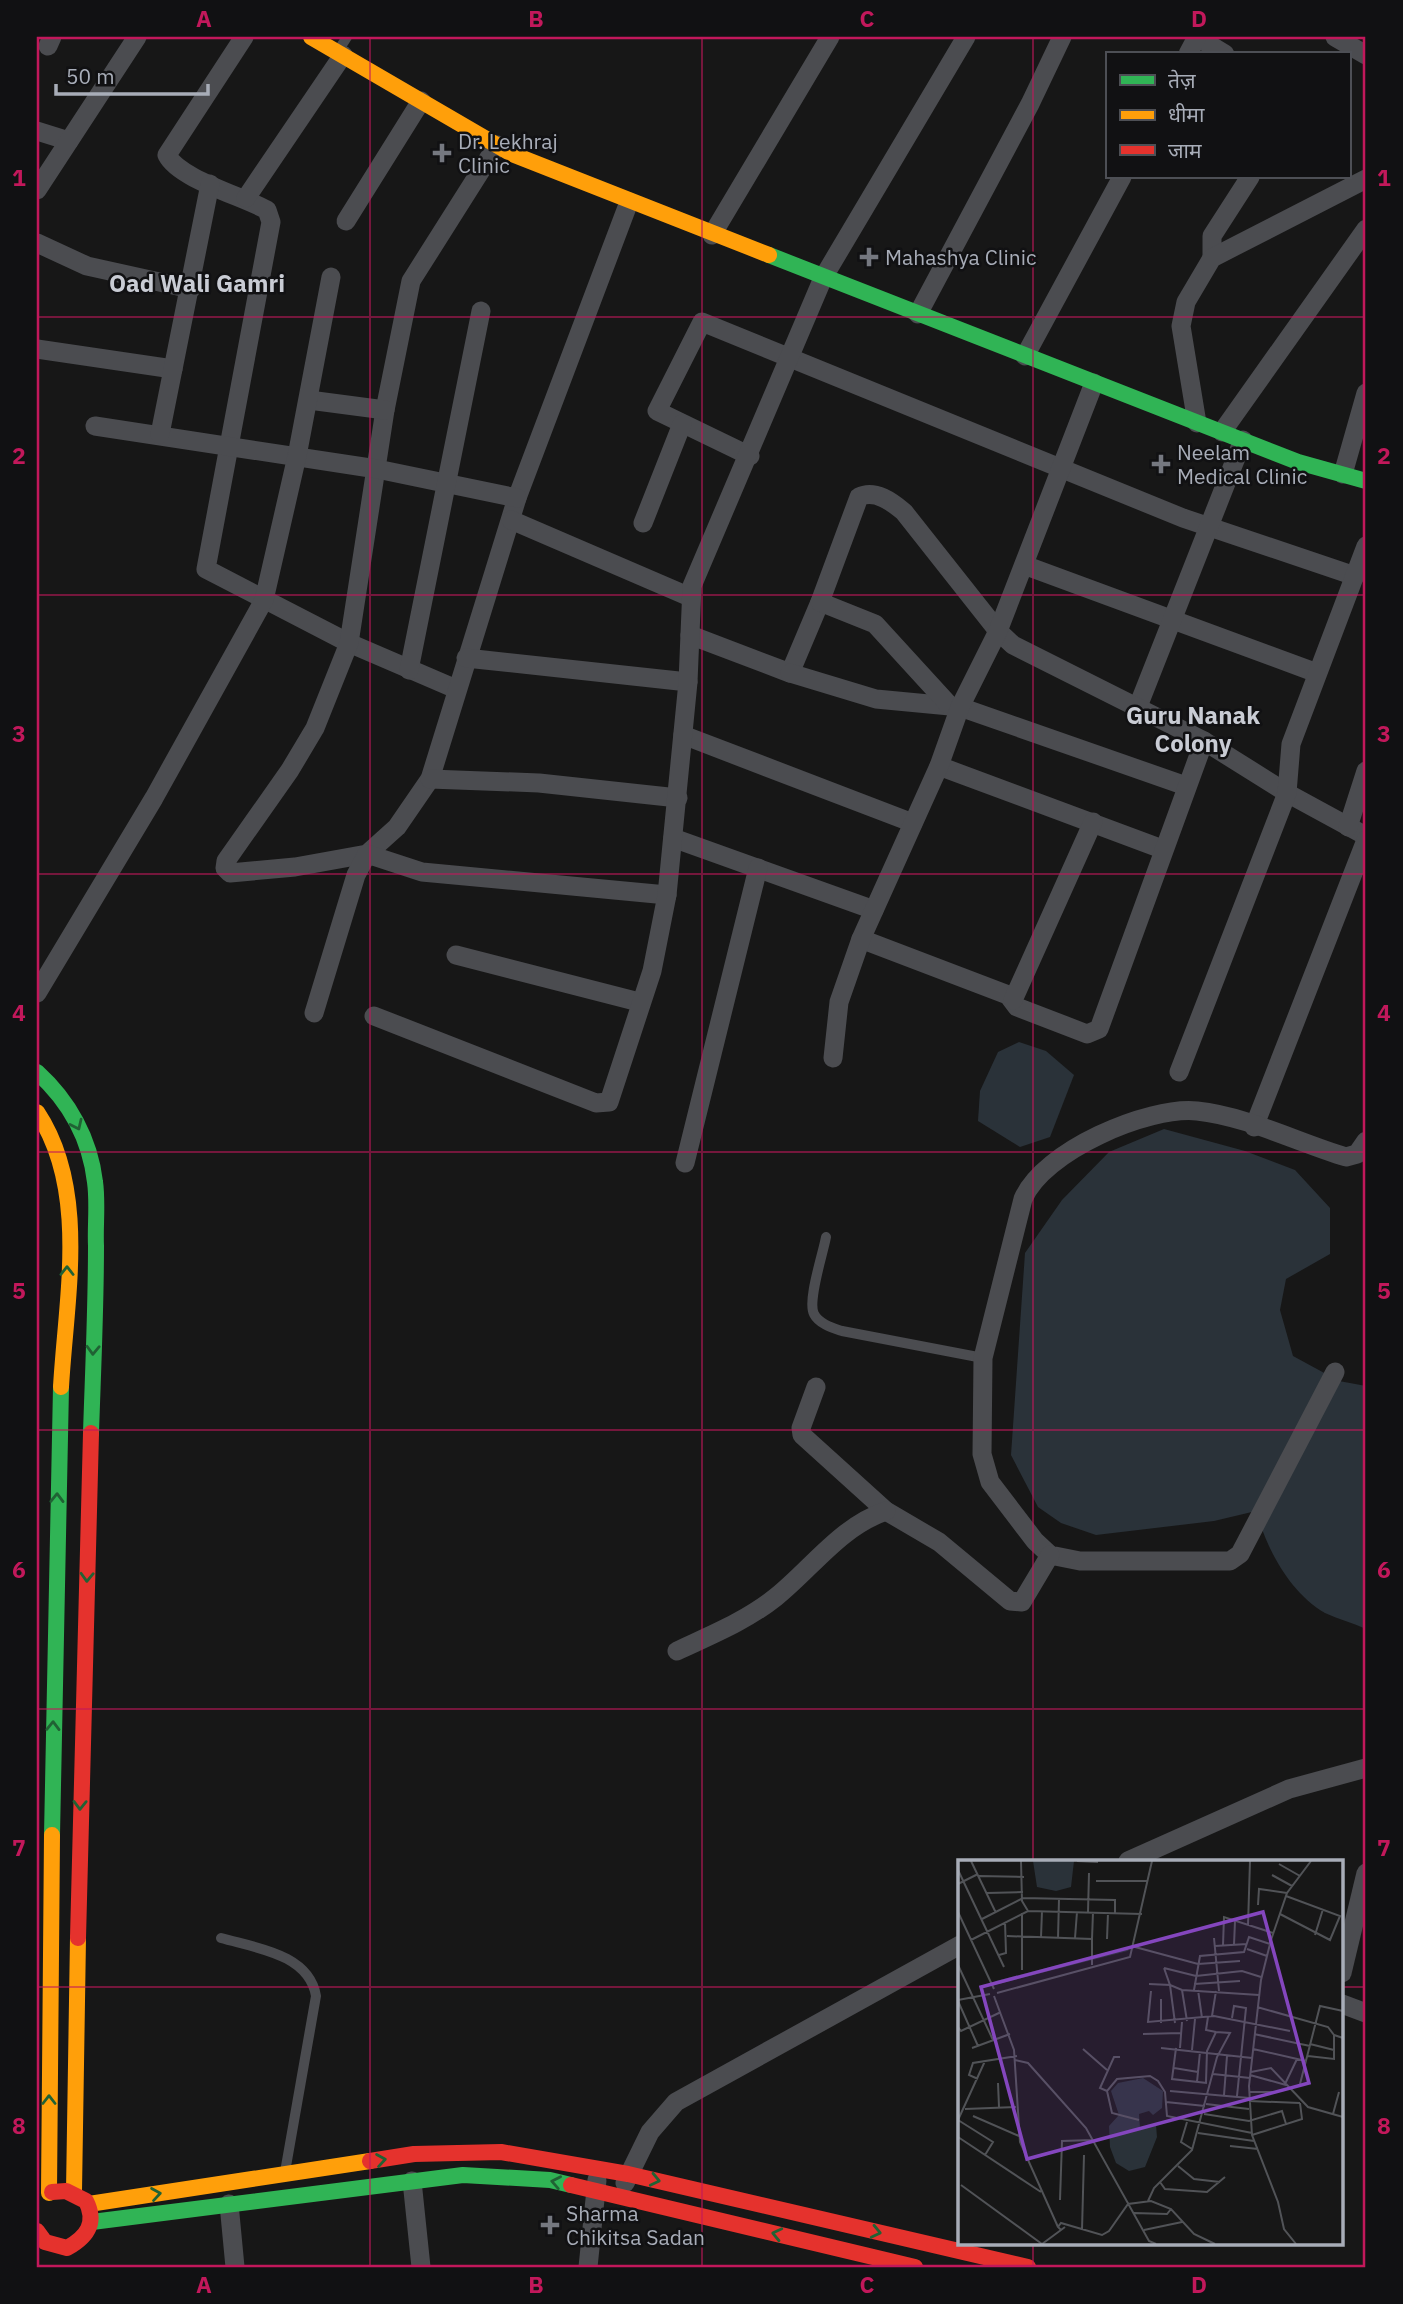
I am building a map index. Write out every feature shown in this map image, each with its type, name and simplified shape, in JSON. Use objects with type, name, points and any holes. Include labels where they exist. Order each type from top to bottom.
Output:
[{"type":"main road","points":[[312,37],[342,48],[421,101],[497,145],[629,202],[1197,423],[1366,481]]},
{"type":"main road","points":[[37,1072],[57,1090],[69,1107],[83,1138],[95,1182],[96,1291],[80,1795],[74,2191]]},
{"type":"main road","points":[[37,1112],[56,1148],[66,1186],[67,1290],[59,1415],[48,2193],[37,2207]]},
{"type":"main road","points":[[89,2204],[414,2154],[501,2152],[628,2174],[1028,2267]]},
{"type":"main road","points":[[92,2222],[475,2175],[550,2180],[915,2267]]},
{"type":"main road","points":[[37,2231],[46,2242],[67,2248],[87,2236],[92,2222],[89,2204],[74,2191],[48,2193]]},
{"type":"main road","points":[[66,2267],[67,2248]]},
{"type":"street","points":[[37,190],[137,37]]},
{"type":"street","points":[[244,37],[167,155],[174,164],[210,184],[246,198],[267,210],[271,222],[206,569],[349,643],[456,689]]},
{"type":"street","points":[[712,234],[830,37]]},
{"type":"street","points":[[374,1016],[604,1104],[613,1095],[639,1002],[652,971],[667,895],[688,682],[690,597],[823,278],[966,37]]},
{"type":"street","points":[[918,314],[1030,104],[1062,37]]},
{"type":"street","points":[[1197,37],[1221,52]]},
{"type":"street","points":[[1339,44],[1366,55]]},
{"type":"street","points":[[246,198],[342,48]]},
{"type":"street","points":[[346,221],[421,101]]},
{"type":"street","points":[[37,131],[69,141]]},
{"type":"street","points":[[497,145],[411,281],[385,410],[349,643],[315,727],[290,770],[225,865],[226,871],[234,874],[367,853],[422,872],[667,895]]},
{"type":"street","points":[[1197,423],[1181,326],[1186,302],[1212,258],[1358,177]]},
{"type":"street","points":[[1025,356],[1121,178]]},
{"type":"street","points":[[1212,258],[1212,236],[1249,178]]},
{"type":"street","points":[[160,434],[210,184]]},
{"type":"street","points":[[314,1013],[356,875],[367,853],[397,827],[429,779],[517,498],[629,202]]},
{"type":"street","points":[[1222,432],[1366,229]]},
{"type":"street","points":[[37,243],[87,265],[191,289]]},
{"type":"street","points":[[37,993],[154,798],[264,600],[309,400],[331,277]]},
{"type":"street","points":[[410,670],[481,311]]},
{"type":"street","points":[[750,456],[682,424],[657,409],[700,323],[791,356],[1208,527],[1355,576]]},
{"type":"street","points":[[37,349],[173,369]]},
{"type":"street","points":[[833,1058],[839,1002],[860,939],[939,766],[955,707],[998,631],[1094,383]]},
{"type":"street","points":[[1343,474],[1366,393]]},
{"type":"street","points":[[309,400],[385,410]]},
{"type":"street","points":[[643,523],[682,424]]},
{"type":"street","points":[[95,426],[377,469],[448,486],[517,498]]},
{"type":"street","points":[[1137,709],[1242,440]]},
{"type":"street","points":[[790,673],[859,497],[867,494],[887,499],[904,512],[998,631],[1013,645],[1204,741],[1366,838],[1254,1127]]},
{"type":"street","points":[[511,520],[690,597]]},
{"type":"street","points":[[1179,1072],[1287,793],[1291,744],[1366,547]]},
{"type":"street","points":[[1024,565],[1317,673]]},
{"type":"street","points":[[820,602],[875,624],[955,707]]},
{"type":"street","points":[[690,635],[790,673],[876,699],[955,707],[1186,786]]},
{"type":"street","points":[[466,658],[688,682]]},
{"type":"street","points":[[683,735],[913,823]]},
{"type":"street","points":[[860,939],[1007,995],[1017,1007],[1087,1034],[1099,1029],[1162,849],[1204,741]]},
{"type":"street","points":[[939,766],[1162,849]]},
{"type":"street","points":[[1348,827],[1366,771]]},
{"type":"street","points":[[429,779],[539,783],[678,798]]},
{"type":"street","points":[[1013,1000],[1093,822]]},
{"type":"street","points":[[673,838],[874,910]]},
{"type":"street","points":[[685,1163],[758,869]]},
{"type":"street","points":[[456,955],[639,1002]]},
{"type":"street","points":[[1335,1372],[1240,1554],[1230,1561],[1080,1561],[1050,1555],[998,1492],[985,1467],[982,1454],[983,1358],[1027,1189],[1074,1147],[1091,1137],[1173,1110],[1215,1114],[1346,1157],[1357,1154],[1366,1141]]},
{"type":"street","points":[[816,1387],[801,1433],[886,1511],[939,1542],[1015,1603],[1021,1602],[1050,1555]]},
{"type":"street","points":[[37,1408],[59,1415]]},
{"type":"street","points":[[677,1651],[743,1620],[784,1590],[846,1531],[866,1518],[886,1511]]},
{"type":"street","points":[[1130,1860],[1289,1790],[1366,1768]]},
{"type":"street","points":[[1344,1964],[1366,1873]]},
{"type":"street","points":[[621,2197],[628,2174],[650,2132],[676,2102],[958,1946]]},
{"type":"street","points":[[1344,2005],[1366,2013]]},
{"type":"street","points":[[588,2267],[598,2168]]},
{"type":"street","points":[[412,2181],[421,2267]]},
{"type":"street","points":[[229,2204],[235,2267]]},
{"type":"lane","points":[[826,1237],[812,1305],[815,1316],[822,1322],[842,1331],[983,1358]]},
{"type":"lane","points":[[221,1938],[292,1962],[313,1980],[316,1996],[281,2197]]},
{"type":"shaded area","points":[[1019,1042],[1046,1051],[1074,1075],[1050,1137],[1020,1147],[978,1121],[980,1091],[998,1052]]},
{"type":"shaded area","points":[[1164,1129],[1245,1151],[1295,1170],[1330,1208],[1330,1254],[1286,1279],[1280,1310],[1293,1356],[1339,1381],[1366,1386],[1366,1629],[1325,1613],[1301,1594],[1290,1582],[1273,1554],[1256,1511],[1214,1521],[1096,1535],[1061,1523],[1038,1507],[1011,1455],[1025,1253],[1062,1200],[1109,1152]]},
{"type":"traffic: fast","points":[[769,255],[1298,462],[1366,481]]},
{"type":"traffic: fast","points":[[37,1072],[59,1095],[76,1122],[88,1151],[95,1182],[96,1293],[91,1433]]},
{"type":"traffic: fast","points":[[52,1835],[61,1387]]},
{"type":"traffic: fast","points":[[92,2222],[463,2175],[550,2180],[571,2185]]},
{"type":"traffic: slow","points":[[311,37],[512,154],[769,255]]},
{"type":"traffic: slow","points":[[37,1112],[53,1143],[63,1175],[69,1210],[69,1281],[61,1387]]},
{"type":"traffic: slow","points":[[49,2193],[52,1835]]},
{"type":"traffic: slow","points":[[74,2191],[78,1938]]},
{"type":"traffic: slow","points":[[89,2204],[370,2161]]},
{"type":"traffic: jam","points":[[78,1938],[91,1433]]},
{"type":"traffic: jam","points":[[370,2161],[414,2154],[501,2152],[628,2174],[1028,2267]]},
{"type":"traffic: jam","points":[[571,2185],[915,2267]]},
{"type":"traffic: jam","points":[[37,2231],[45,2242],[67,2248],[88,2229],[90,2216],[86,2201],[66,2191],[52,2192]]},
{"type":"place","name":"Dr. Lekhraj Clinic","points":[[442,153]]},
{"type":"place","name":"Mahashya Clinic","points":[[869,257]]},
{"type":"place","name":"Neelam Medical Clinic","points":[[1161,464]]},
{"type":"place","name":"Sharma Chikitsa Sadan","points":[[550,2225]]},
{"type":"district","name":"Oad Wali Gamri","points":[[197,283]]},
{"type":"district","name":"Guru Nanak Colony","points":[[1193,729]]}]
